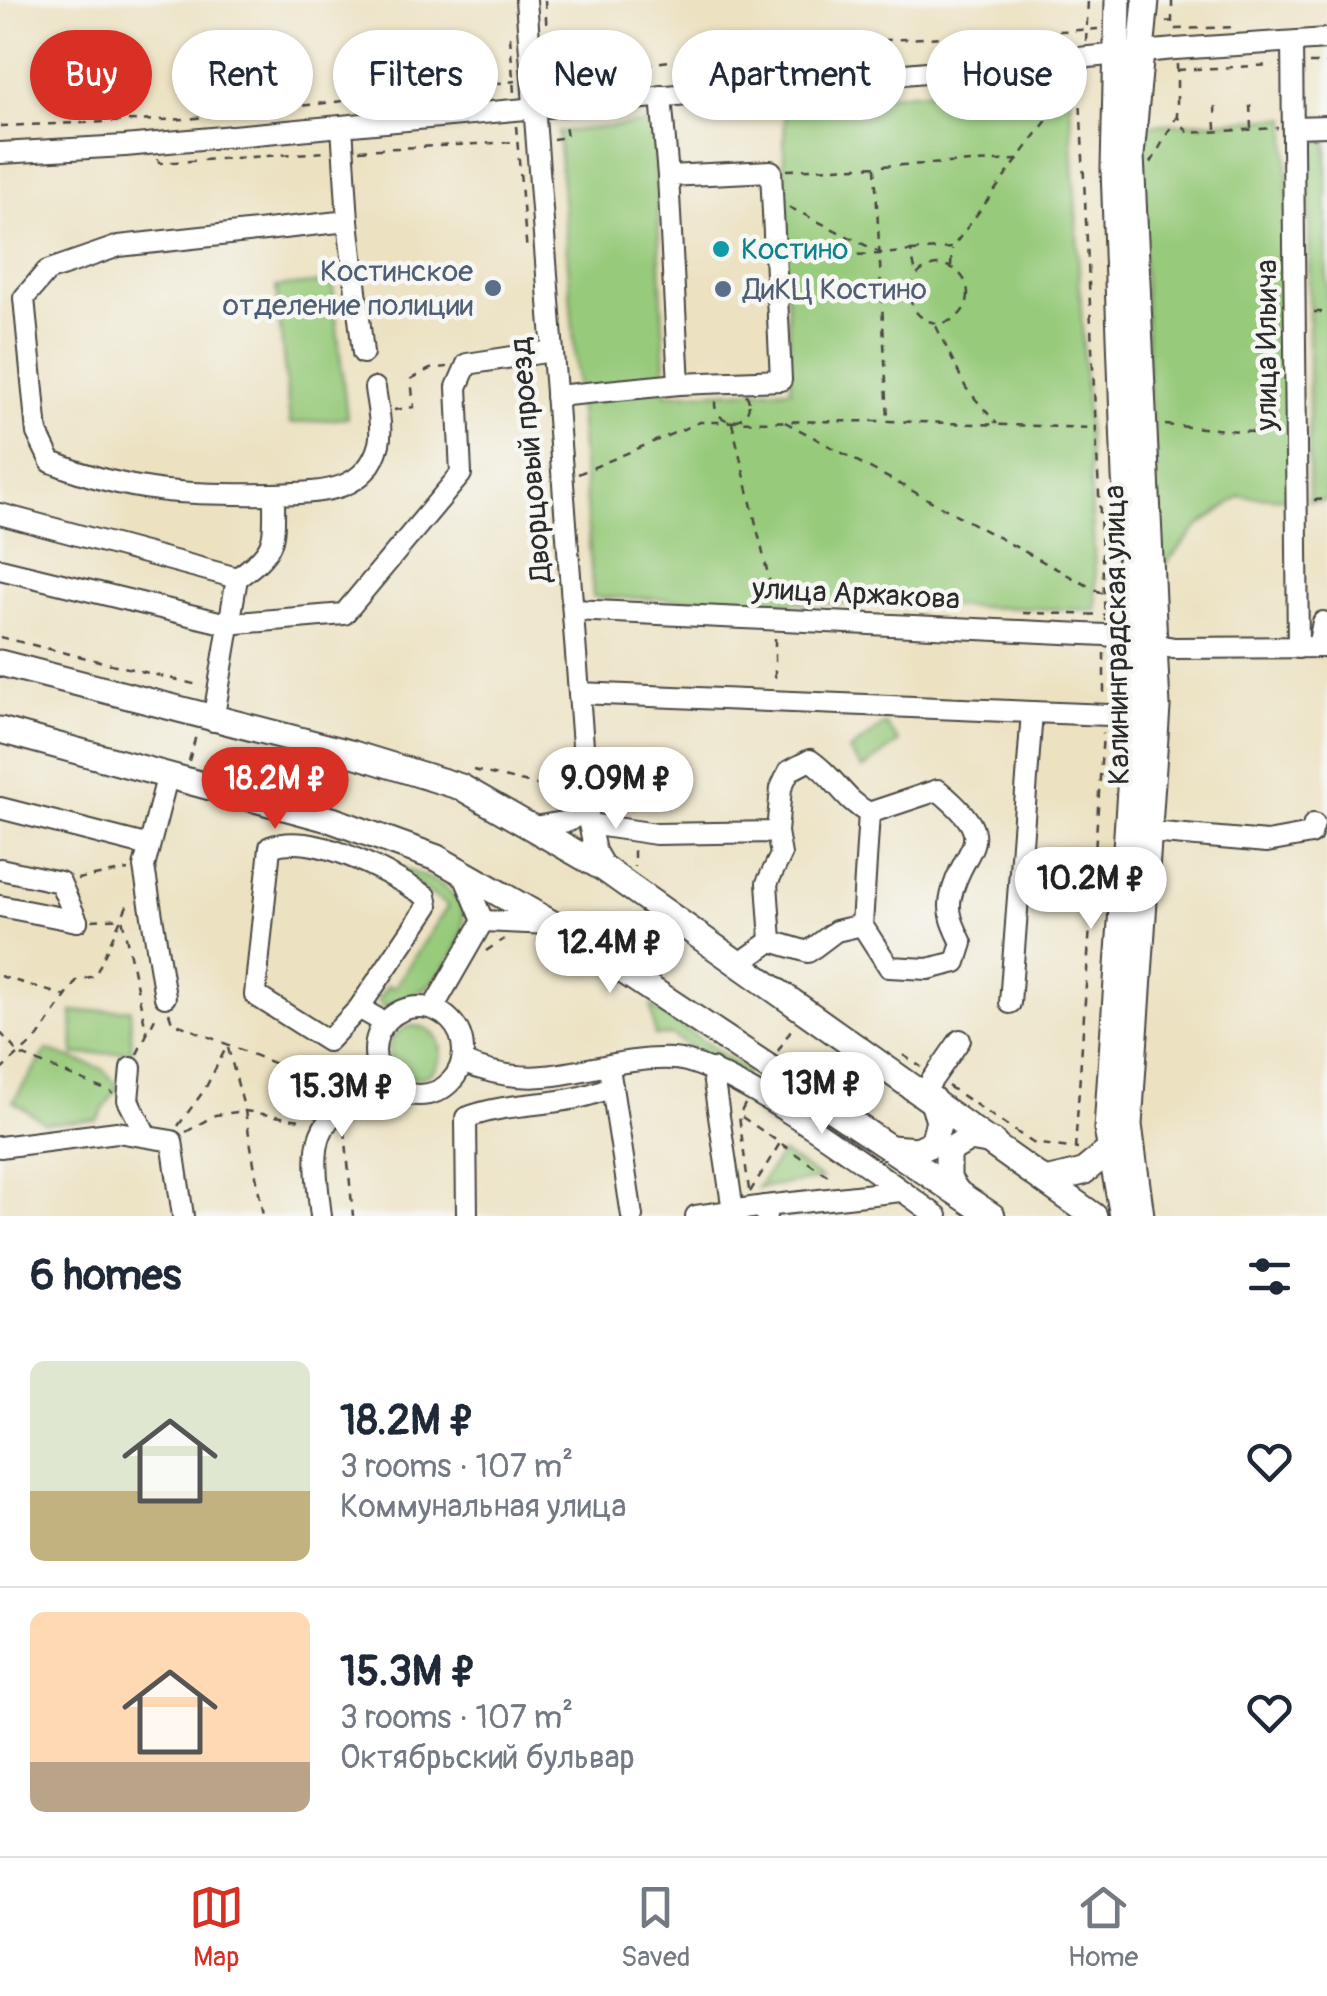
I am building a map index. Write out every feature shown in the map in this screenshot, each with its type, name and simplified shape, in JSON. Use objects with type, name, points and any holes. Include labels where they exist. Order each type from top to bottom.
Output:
[{"type":"main road","name":"Калининградская улица","points":[[1118,0],[1114,168],[1124,476],[1157,728],[1129,1125],[1141,1216]]},
{"type":"main road","name":"Калининградская улица","points":[[1123,1216],[1110,1150],[1110,1043],[1135,716],[1145,642],[1131,155],[1144,52],[1155,15]]},
{"type":"main road","points":[[0,664],[350,753],[461,787],[606,870],[1094,1216]]},
{"type":"main road","points":[[0,730],[332,820],[462,871],[553,924],[992,1216]]},
{"type":"main road","points":[[891,1148],[918,1150],[934,1143],[938,1122],[927,1096]]},
{"type":"main road","points":[[958,1193],[948,1179],[948,1151],[958,1141],[970,1138],[993,1142]]},
{"type":"main road","points":[[1045,1181],[1083,1172],[1110,1150]]},
{"type":"street","name":"Дворцовый проезд","points":[[524,30],[526,0]]},
{"type":"street","points":[[1087,58],[1144,52],[1176,59],[1327,40]]},
{"type":"street","name":"улица Ильича","points":[[1292,42],[1297,435],[1314,647]]},
{"type":"street","points":[[652,97],[926,72]]},
{"type":"street","points":[[660,96],[679,384]]},
{"type":"street","points":[[0,154],[518,110]]},
{"type":"street","name":"Дворцовый проезд","points":[[534,120],[589,815],[595,852],[606,870]]},
{"type":"street","points":[[342,126],[363,353]]},
{"type":"street","points":[[1294,128],[1327,126]]},
{"type":"street","points":[[556,396],[679,384],[781,380],[771,171],[668,176]]},
{"type":"street","points":[[348,221],[119,246],[47,271],[24,298],[37,433],[51,462],[103,483],[183,495],[332,492],[358,480],[380,443],[376,388]]},
{"type":"street","points":[[0,568],[228,624],[344,614],[461,474],[457,387],[468,364],[552,351]]},
{"type":"street","points":[[212,720],[238,578],[264,559],[274,545],[274,494]]},
{"type":"street","points":[[0,514],[238,578]]},
{"type":"street","name":"улица Аржакова","points":[[573,610],[1105,636],[1174,648],[1314,647]]},
{"type":"street","points":[[1314,647],[1324,622]]},
{"type":"street","points":[[580,694],[1135,716]]},
{"type":"street","points":[[1010,1003],[1032,712]]},
{"type":"street","points":[[771,941],[767,883],[781,856],[777,832],[781,788],[789,771],[810,760],[836,777],[851,804],[869,813],[938,790],[958,806],[971,826],[975,848],[951,896],[950,917],[962,942],[956,962],[928,969],[889,968],[862,926],[869,813]]},
{"type":"street","points":[[165,997],[144,867],[168,774]]},
{"type":"street","points":[[0,808],[150,846]]},
{"type":"street","points":[[534,827],[589,815],[656,834],[777,832]]},
{"type":"street","points":[[1150,832],[1272,836],[1311,834],[1314,824]]},
{"type":"street","points":[[270,847],[310,847],[379,866],[429,901],[359,1008],[328,1042],[254,995],[270,847]]},
{"type":"street","points":[[0,869],[60,882],[77,921]]},
{"type":"street","points":[[462,871],[483,921]]},
{"type":"street","points":[[0,906],[77,921]]},
{"type":"street","points":[[483,921],[553,924]]},
{"type":"street","points":[[433,1008],[483,921]]},
{"type":"street","points":[[771,941],[808,952],[836,931],[862,926]]},
{"type":"street","points":[[738,964],[771,941]]},
{"type":"street","points":[[414,1006],[433,1008],[446,1016],[461,1036],[462,1062],[442,1088],[426,1094],[406,1093],[379,1072],[376,1039],[385,1022],[414,1006]]},
{"type":"street","points":[[359,1008],[385,1022]]},
{"type":"street","points":[[927,1096],[960,1040]]},
{"type":"street","points":[[462,1062],[495,1076],[524,1080],[610,1077],[676,1059],[712,1068],[901,1190],[933,1215]]},
{"type":"street","points":[[131,1068],[128,1100],[145,1134]]},
{"type":"street","points":[[712,1068],[733,1210]]},
{"type":"street","points":[[322,1216],[313,1155],[320,1126],[379,1072]]},
{"type":"street","points":[[468,1216],[466,1118],[492,1108],[586,1099],[610,1077]]},
{"type":"street","points":[[610,1077],[632,1216]]},
{"type":"street","points":[[0,1147],[117,1132],[172,1141],[183,1216]]},
{"type":"street","points":[[696,1216],[762,1201],[901,1190]]},
{"type":"path","points":[[546,0],[548,30]]},
{"type":"path","points":[[1087,38],[1088,0]]},
{"type":"path","points":[[1172,0],[1155,15],[1173,29],[1249,26]]},
{"type":"path","points":[[652,64],[789,45],[1118,27]]},
{"type":"path","points":[[510,32],[518,64]]},
{"type":"path","points":[[1294,128],[1188,133],[1176,116],[1176,59],[1327,62]]},
{"type":"path","points":[[0,126],[187,120],[518,80]]},
{"type":"path","points":[[1250,104],[1251,130]]},
{"type":"path","points":[[1214,106],[1216,131]]},
{"type":"path","points":[[564,120],[566,137]]},
{"type":"path","points":[[951,268],[952,248],[1048,120]]},
{"type":"path","points":[[1075,1148],[1104,713],[1105,636],[1079,120]]},
{"type":"path","points":[[771,171],[1019,160]]},
{"type":"path","points":[[875,166],[888,420]]},
{"type":"path","points":[[772,199],[882,254]]},
{"type":"path","points":[[775,258],[952,248]]},
{"type":"path","points":[[911,251],[917,276]]},
{"type":"path","points":[[934,323],[956,318],[968,299],[963,278],[951,268],[929,267],[917,276],[910,289],[912,304],[921,316],[934,323],[966,388],[998,425]]},
{"type":"path","points":[[377,412],[414,407],[411,380],[430,369],[468,364]]},
{"type":"path","points":[[732,422],[746,414],[749,403],[744,392],[734,387],[724,389],[714,402],[717,414],[732,422],[775,620],[775,702]]},
{"type":"path","points":[[577,474],[700,422],[888,420],[1094,428]]},
{"type":"path","points":[[785,421],[1104,595]]},
{"type":"path","points":[[1159,425],[1297,435]]},
{"type":"path","points":[[0,637],[209,687]]},
{"type":"path","points":[[60,882],[144,867]]},
{"type":"path","points":[[0,1071],[38,1037],[78,980],[95,976],[144,867]]},
{"type":"path","points":[[77,921],[122,918]]},
{"type":"path","points":[[122,918],[147,1034]]},
{"type":"path","points":[[0,976],[66,997]]},
{"type":"path","points":[[131,1068],[165,997]]},
{"type":"path","points":[[165,997],[172,1022],[323,1083],[331,1092]]},
{"type":"path","points":[[766,1069],[805,1009]]},
{"type":"path","points":[[0,1032],[20,1054],[128,1100]]},
{"type":"path","points":[[227,1046],[246,1111],[264,1216]]},
{"type":"path","points":[[172,1141],[180,1120],[205,1089],[227,1046]]},
{"type":"path","points":[[751,1092],[740,1116],[762,1201]]},
{"type":"path","points":[[172,1141],[214,1115],[246,1111],[296,1117],[320,1126]]},
{"type":"path","points":[[740,1116],[834,1180],[818,1183]]},
{"type":"path","points":[[345,1130],[353,1216]]},
{"type":"path","points":[[762,1201],[780,1143]]},
{"type":"green space","name":"Костино","points":[[926,92],[926,120],[1071,120],[1097,610],[593,597],[558,132],[654,123],[666,394],[791,389],[783,209],[785,120],[906,120],[906,94]]},
{"type":"green space","points":[[1309,117],[1311,141],[1327,141],[1327,501],[1309,501]]},
{"type":"green space","points":[[1287,118],[1290,499],[1240,496],[1197,528],[1164,566],[1157,546],[1138,159],[1148,125]]},
{"type":"green space","points":[[332,281],[347,418],[290,424],[276,287]]},
{"type":"green space","points":[[885,724],[899,742],[863,769],[849,751]]},
{"type":"green space","points":[[386,863],[442,886],[462,909],[463,921],[457,947],[434,981],[410,997],[382,1007],[378,999],[388,985],[394,988],[448,906]]},
{"type":"green space","points":[[651,1006],[747,1071],[742,1080],[671,1035],[655,1036]]},
{"type":"green space","points":[[130,1009],[132,1052],[74,1055],[72,1012]]},
{"type":"green space","points":[[415,1026],[434,1033],[441,1052],[434,1071],[415,1078],[396,1071],[389,1052],[396,1033]]},
{"type":"green space","points":[[47,1050],[103,1069],[118,1086],[97,1120],[45,1123],[13,1101]]},
{"type":"green space","points":[[782,1153],[822,1179],[757,1188]]},
{"type":"place","name":"Костино","points":[[721,249]]},
{"type":"place","name":"Костинское отделение полиции","points":[[493,288]]},
{"type":"place","name":"ДиКЦ Костино","points":[[723,289]]}]
